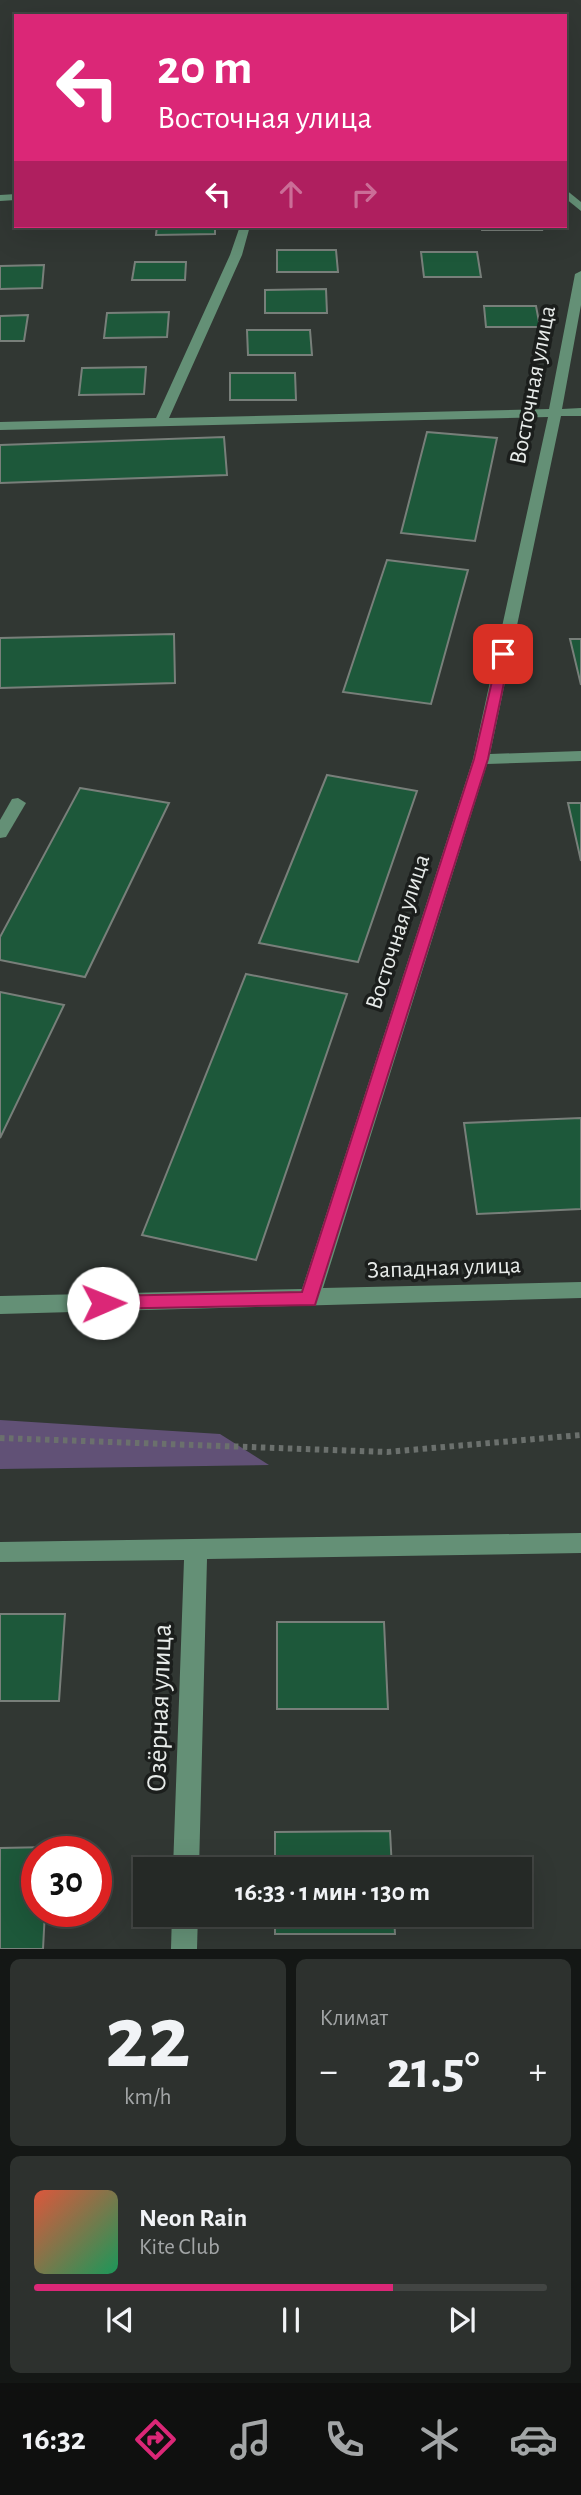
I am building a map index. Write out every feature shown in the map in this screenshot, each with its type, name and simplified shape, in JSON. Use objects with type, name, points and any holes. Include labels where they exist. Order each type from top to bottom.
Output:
[{"type":"street","points":[[567,194],[581,208]]},
{"type":"street","points":[[161,422],[236,255],[244,228]]},
{"type":"street","name":"Восточная улица","points":[[309,1299],[481,759],[555,412],[581,274]]},
{"type":"street","points":[[0,426],[581,412]]},
{"type":"street","points":[[481,759],[581,756]]},
{"type":"street","points":[[0,833],[18,803]]},
{"type":"street","name":"Западная улица","points":[[309,1299],[581,1290]]},
{"type":"street","points":[[0,1306],[309,1299]]},
{"type":"street","points":[[0,1552],[581,1543]]},
{"type":"street","name":"Озёрная улица","points":[[187,1857],[196,1549]]},
{"type":"street","points":[[184,1949],[185,1927]]},
{"type":"path","points":[[0,1438],[387,1452],[581,1435]]},
{"type":"shaded area","points":[[0,1420],[220,1434],[269,1465],[0,1469]]},
{"type":"building","points":[[157,228],[215,228],[215,234],[156,235]]},
{"type":"building","points":[[482,228],[542,230],[482,230]]},
{"type":"building","points":[[277,250],[336,250],[338,272],[277,272]]},
{"type":"building","points":[[421,252],[477,252],[481,277],[424,277]]},
{"type":"building","points":[[135,262],[186,262],[185,280],[132,280]]},
{"type":"building","points":[[44,265],[42,288],[0,289],[0,266]]},
{"type":"building","points":[[326,289],[327,313],[265,313],[265,290]]},
{"type":"building","points":[[484,306],[536,306],[540,327],[486,327]]},
{"type":"building","points":[[169,312],[167,337],[104,338],[107,313]]},
{"type":"building","points":[[28,315],[24,341],[0,341],[0,316]]},
{"type":"building","points":[[247,330],[310,330],[312,355],[248,355]]},
{"type":"building","points":[[146,367],[144,394],[79,395],[82,368]]},
{"type":"building","points":[[230,373],[295,373],[296,400],[230,400]]},
{"type":"building","points":[[427,432],[497,438],[475,541],[401,533]]},
{"type":"building","points":[[224,437],[227,475],[0,483],[0,445]]},
{"type":"building","points":[[387,560],[468,570],[431,704],[343,692]]},
{"type":"building","points":[[174,634],[175,683],[0,688],[0,638]]},
{"type":"building","points":[[570,639],[581,639],[581,685]]},
{"type":"building","points":[[327,775],[417,791],[358,962],[259,943]]},
{"type":"building","points":[[80,788],[169,803],[85,977],[0,960],[0,937]]},
{"type":"building","points":[[568,803],[581,803],[581,861]]},
{"type":"building","points":[[246,974],[347,994],[256,1260],[142,1235]]},
{"type":"building","points":[[0,992],[64,1005],[0,1138]]},
{"type":"building","points":[[581,1118],[581,1209],[477,1214],[464,1123]]},
{"type":"building","points":[[0,1614],[65,1614],[59,1701],[0,1701]]},
{"type":"building","points":[[277,1622],[384,1622],[388,1709],[277,1709]]},
{"type":"building","points":[[390,1831],[391,1857],[275,1857],[275,1832]]},
{"type":"building","points":[[0,1848],[21,1848],[21,1927],[44,1927],[43,1949],[0,1949]]},
{"type":"building","points":[[275,1927],[395,1927],[395,1934],[275,1934]]},
{"type":"route","points":[[103,1303],[309,1299],[481,759],[503,654]]}]
